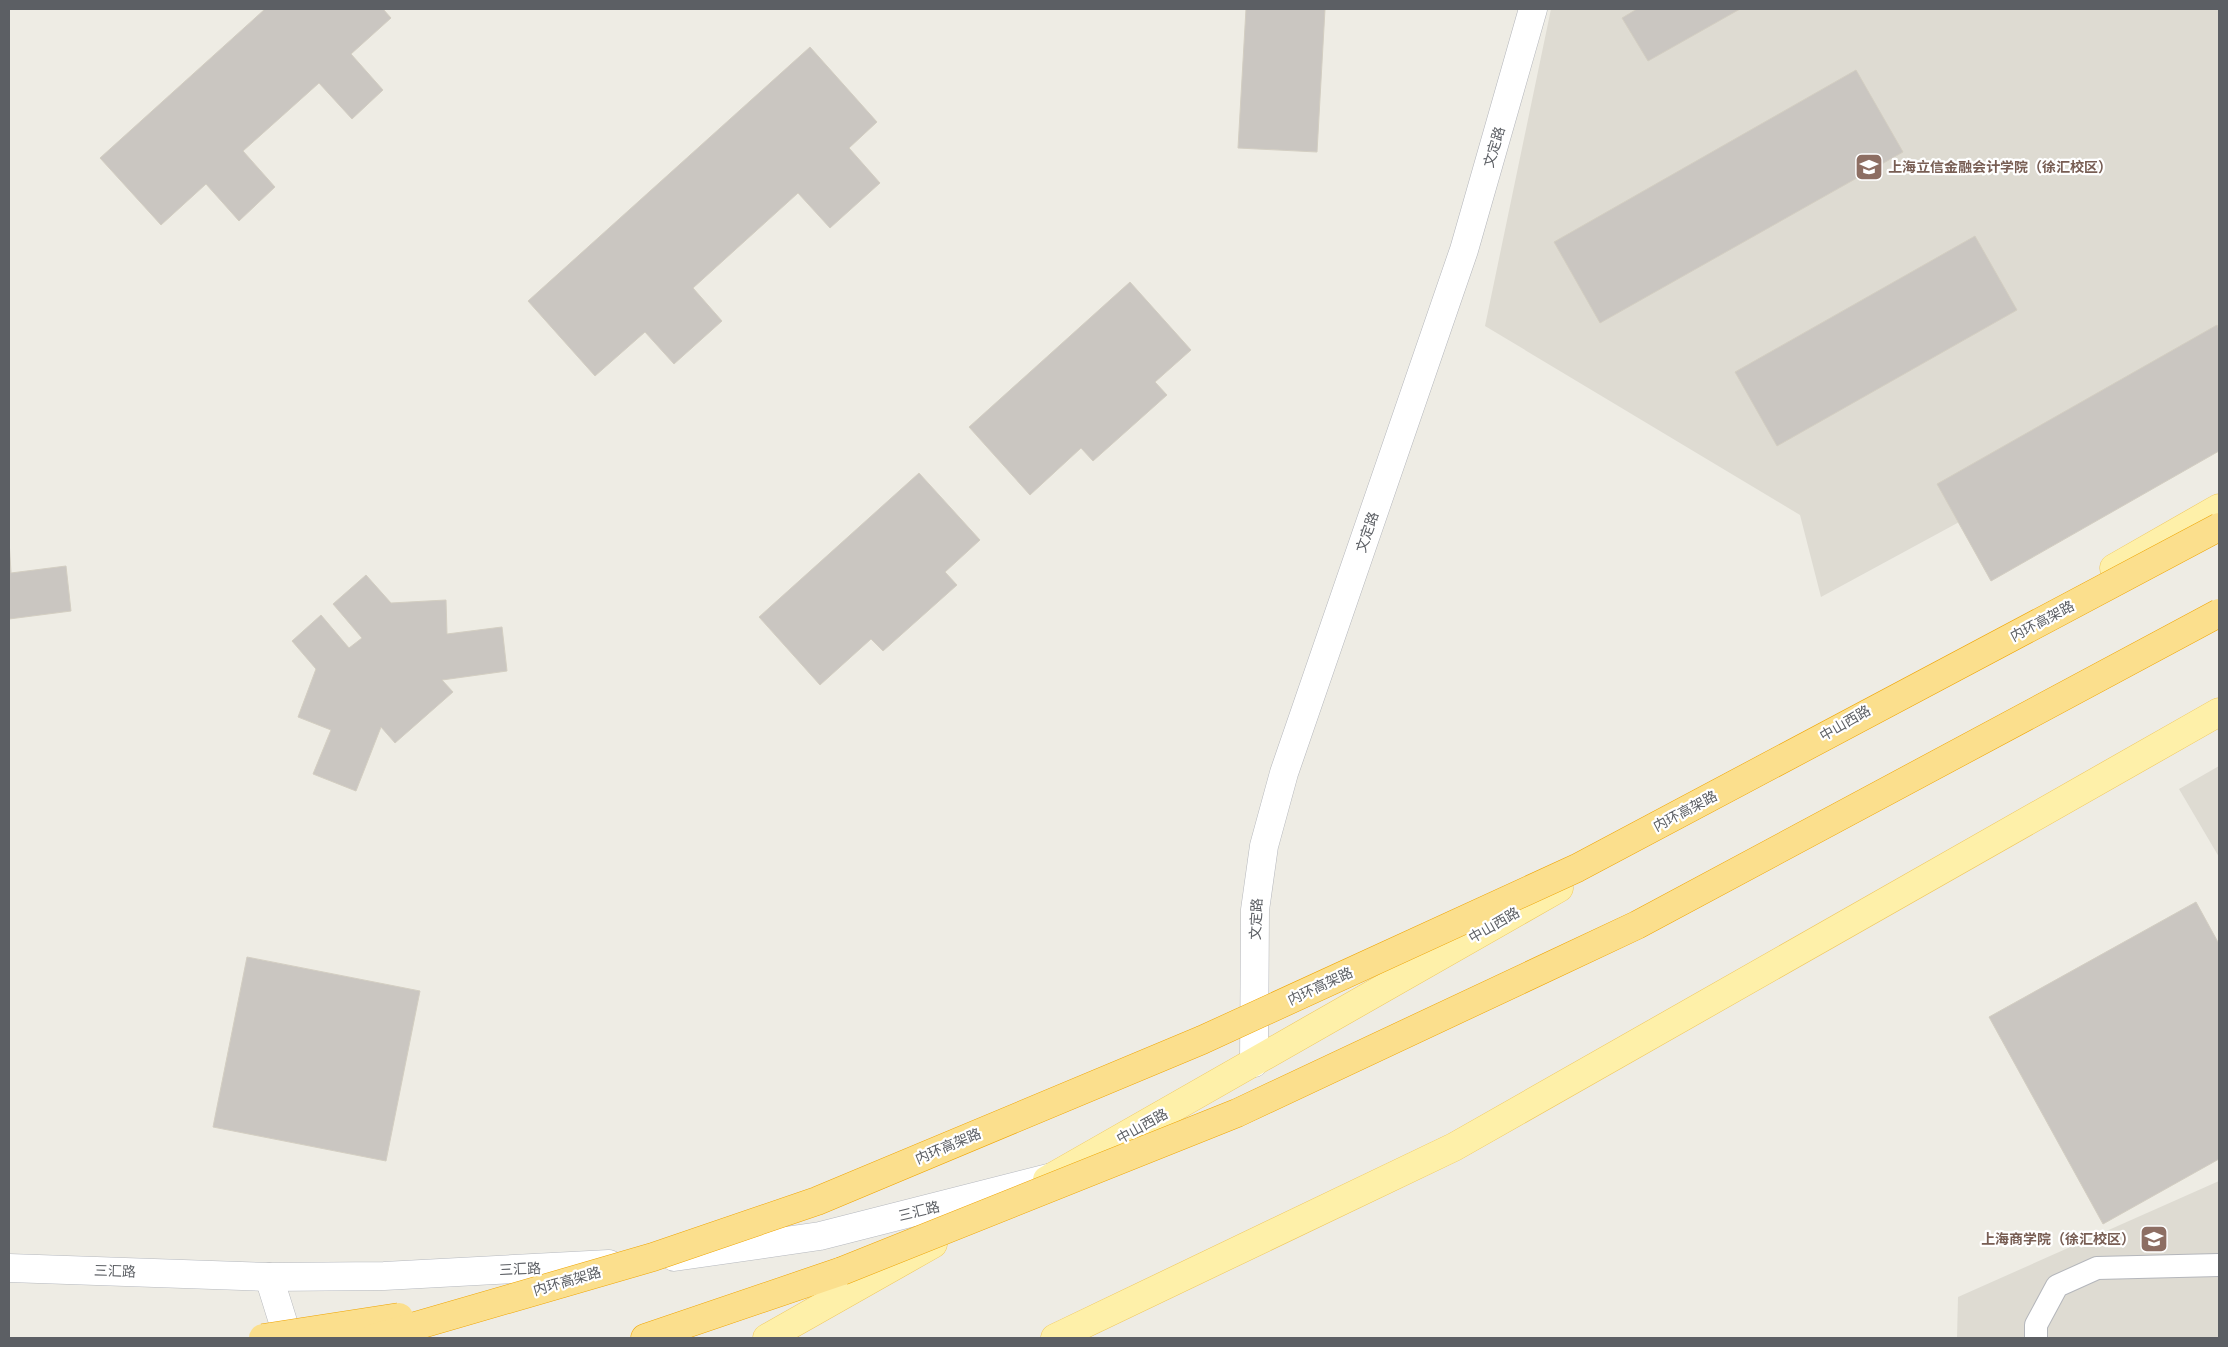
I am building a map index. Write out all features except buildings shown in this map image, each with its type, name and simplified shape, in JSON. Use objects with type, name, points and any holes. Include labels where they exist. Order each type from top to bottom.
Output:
[{"type":"highway","name":"内环高架路","points":[[374,1338],[492,1302],[652,1257],[817,1201],[1202,1040],[1577,868],[2219,527]]},
{"type":"highway","points":[[645,1338],[842,1271],[1237,1112],[1636,925],[2219,613]]},
{"type":"highway","points":[[263,1338],[492,1302]]},
{"type":"main road","name":"中山西路","points":[[767,1338],[1254,1063],[2219,508]]},
{"type":"main road","points":[[1055,1338],[1454,1147],[2219,712]]},
{"type":"street","name":"文定路","points":[[1254,1063],[1255,910],[1264,846],[1284,773],[1464,250],[1533,9]]},
{"type":"street","name":"三汇路","points":[[9,1268],[269,1277],[384,1276],[633,1262],[820,1236],[1052,1177]]},
{"type":"street","points":[[269,1277],[288,1338]]},
{"type":"lane","points":[[2036,1338],[2036,1325],[2057,1286],[2097,1268],[2219,1265]]},
{"type":"shaded area","name":"上海立信金融会计学院（徐汇校区）","points":[[1551,9],[2219,9],[2219,381],[1821,597],[1800,515],[1485,326]]},
{"type":"shaded area","points":[[2219,766],[2219,857],[2179,789]]},
{"type":"shaded area","name":"上海商学院（徐汇校区）","points":[[2219,1181],[2219,1338],[1957,1338],[1958,1297]]},
{"type":"place","name":"上海立信金融会计学院（徐汇校区）","points":[[1869,167]]},
{"type":"place","name":"上海商学院（徐汇校区）","points":[[2154,1239]]}]
